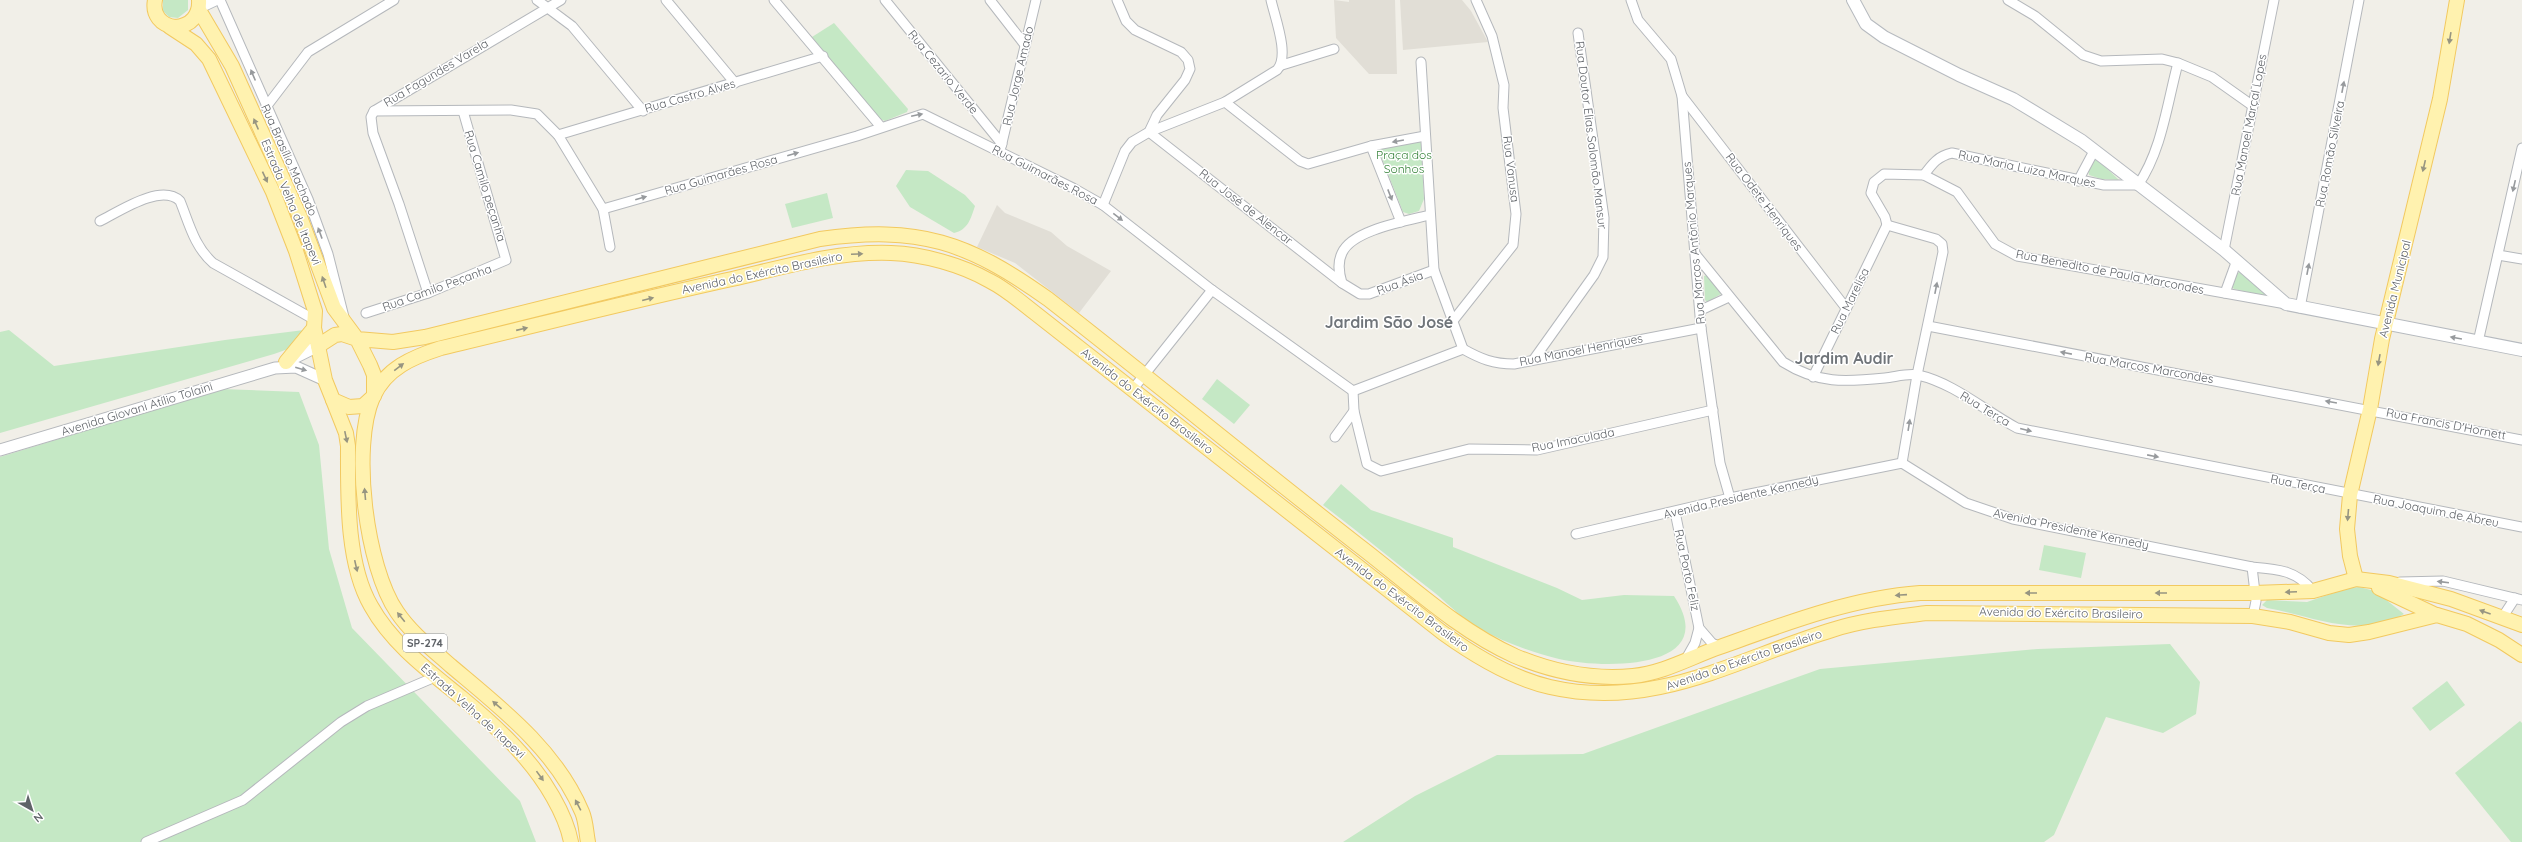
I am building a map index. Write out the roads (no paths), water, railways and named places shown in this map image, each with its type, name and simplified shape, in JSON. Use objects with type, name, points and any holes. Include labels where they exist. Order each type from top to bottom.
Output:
[{"type":"main road","points":[[170,27],[186,25],[196,16],[199,6],[214,0]]},
{"type":"main road","points":[[1853,0],[1866,24],[1884,36],[1959,75],[2013,100],[2060,126],[2237,260],[2286,304],[2300,308],[2522,350]]},
{"type":"main road","name":"Avenida Municipal","points":[[2356,579],[2350,556],[2347,529],[2350,495],[2370,409],[2387,324],[2440,99],[2457,0]]},
{"type":"main road","name":"Estrada Velha de Itapevi","points":[[151,3],[160,20],[196,44],[209,59],[273,192],[307,281],[320,344],[325,380],[346,432],[353,549],[364,591],[370,606],[385,626],[435,677],[479,713],[524,756],[542,777],[569,830],[571,842]]},
{"type":"main road","name":"Estrada Velha de Itapevi","points":[[199,6],[232,66],[306,232],[334,308],[357,339],[372,370],[374,396],[364,440],[364,489],[372,551],[385,592],[397,612],[414,633],[528,732],[569,786],[583,813],[588,842]]},
{"type":"main road","name":"Avenida do Exército Brasileiro","points":[[357,339],[393,342],[425,337],[820,239],[853,234],[885,234],[940,240],[993,262],[1048,299],[1145,375],[1236,450],[1458,622],[1484,639],[1514,655],[1548,668],[1579,676],[1635,676],[1665,669],[1686,659],[1721,646],[1815,615],[1890,595],[1964,592],[2254,593],[2313,591],[2356,579],[2389,583],[2451,599],[2522,625]]},
{"type":"main road","name":"Avenida do Exército Brasileiro","points":[[374,396],[386,378],[398,366],[415,356],[441,348],[832,256],[892,253],[936,261],[990,281],[1133,389],[1406,605],[1471,652],[1521,678],[1550,687],[1617,694],[1654,690],[1833,630],[1880,618],[1928,613],[1977,612],[2253,616],[2290,622],[2329,633],[2349,635],[2369,632],[2437,615]]},
{"type":"main road","points":[[280,365],[315,324]]},
{"type":"main road","points":[[320,344],[342,334],[357,339]]},
{"type":"main road","points":[[333,400],[342,405],[355,408],[363,406],[374,396]]},
{"type":"main road","points":[[2356,579],[2390,592],[2418,608],[2467,624],[2499,640],[2522,655]]},
{"type":"main road","points":[[1654,690],[1665,669]]},
{"type":"street","name":"Rua Brasílio Machado","points":[[220,0],[308,199],[328,254],[347,324]]},
{"type":"street","points":[[266,106],[308,52],[394,0]]},
{"type":"street","points":[[537,0],[572,26],[643,111]]},
{"type":"street","name":"Rua Fagundes Varela","points":[[428,293],[399,204],[373,133],[371,118],[374,111],[561,0]]},
{"type":"street","points":[[666,0],[735,83]]},
{"type":"street","points":[[774,0],[823,56],[881,127]]},
{"type":"street","name":"Rua Cezario Verde","points":[[885,0],[1001,148]]},
{"type":"street","points":[[990,0],[1025,45]]},
{"type":"street","name":"Rua Jorge Amado","points":[[1001,148],[1036,0]]},
{"type":"street","points":[[1117,0],[1126,21],[1135,30],[1182,52],[1188,60],[1190,69],[1185,80],[1158,115],[1149,132]]},
{"type":"street","points":[[1271,0],[1282,48],[1282,65]]},
{"type":"street","name":"Rua Vanusa","points":[[1452,322],[1512,245],[1516,231],[1516,214],[1503,108],[1504,85],[1492,36],[1476,0]]},
{"type":"street","name":"Rua Marcos Antônio Marques","points":[[1631,0],[1638,20],[1671,58],[1682,96],[1701,310],[1701,328],[1720,463],[1730,498]]},
{"type":"street","points":[[2008,0],[2035,16],[2083,55],[2101,61],[2162,59],[2212,77],[2253,106]]},
{"type":"street","name":"Rua Manoel Marçal Lopes","points":[[2224,250],[2274,0]]},
{"type":"street","name":"Rua Romão Silveira","points":[[2300,308],[2359,0]]},
{"type":"street","name":"Rua Doutor Elias Salomão Mansur","points":[[1534,359],[1594,275],[1603,257],[1604,218],[1578,33]]},
{"type":"street","points":[[1103,205],[1125,151],[1132,142],[1149,132],[1225,102],[1270,75],[1282,65],[1334,49]]},
{"type":"street","name":"Rua Castro Alves","points":[[558,135],[643,111],[823,56]]},
{"type":"street","points":[[1353,391],[1463,349],[1434,270],[1421,62]]},
{"type":"street","points":[[2138,185],[2147,171],[2156,150],[2178,64]]},
{"type":"street","name":"Rua Odete Henriques","points":[[1682,96],[1846,308]]},
{"type":"street","points":[[1225,102],[1300,161],[1308,164],[1371,146],[1425,136]]},
{"type":"street","points":[[374,111],[526,111],[537,114],[558,135],[603,209],[610,246]]},
{"type":"street","name":"Rua Camilo peçanha","points":[[463,112],[506,260]]},
{"type":"street","name":"Rua Guimarães Rosa","points":[[603,209],[923,114],[1001,148],[1103,205],[1212,290],[1353,391]]},
{"type":"street","name":"Rua José de Alencar","points":[[1149,132],[1342,284]]},
{"type":"street","points":[[1371,146],[1401,222]]},
{"type":"street","points":[[2478,342],[2522,148]]},
{"type":"street","points":[[2078,181],[2094,151]]},
{"type":"street","name":"Rua Maria Luiza Marques","points":[[1924,175],[1938,159],[1952,153],[2078,181],[2104,185],[2138,185]]},
{"type":"street","name":"Rua Benedito de Paula Marcondes","points":[[1887,225],[1885,217],[1871,193],[1874,182],[1884,174],[1924,175],[1957,192],[1995,244],[2017,256],[2286,304]]},
{"type":"street","points":[[100,221],[151,197],[168,194],[175,197],[180,201],[196,242],[202,253],[212,263],[315,324]]},
{"type":"street","points":[[1342,284],[1339,264],[1342,253],[1349,243],[1376,230],[1430,215]]},
{"type":"street","points":[[1887,225],[1936,239],[1942,244],[1943,252],[1917,375],[1902,463]]},
{"type":"street","name":"Rua Marelisa","points":[[1813,377],[1887,225]]},
{"type":"street","name":"Rua Terça","points":[[1696,255],[1783,362],[1798,372],[1813,377],[1836,381],[1917,375],[1960,393],[2017,428],[2350,495]]},
{"type":"street","points":[[2498,255],[2522,260]]},
{"type":"street","name":"Rua Camilo Peçanha","points":[[366,313],[428,293],[506,260]]},
{"type":"street","points":[[2225,293],[2237,260]]},
{"type":"street","name":"Rua Ásia","points":[[1342,284],[1360,294],[1369,294],[1434,270]]},
{"type":"street","points":[[1133,389],[1212,290]]},
{"type":"street","points":[[1701,310],[1729,297]]},
{"type":"street","name":"Rua Marcos Marcondes","points":[[1928,326],[2370,409]]},
{"type":"street","name":"Rua Manoel Henriques","points":[[1463,349],[1485,361],[1498,364],[1514,364],[1701,328]]},
{"type":"street","points":[[280,365],[320,344]]},
{"type":"street","points":[[280,365],[296,367],[325,380]]},
{"type":"street","name":"Avenida Giovani Atílio Tolaini","points":[[0,450],[280,365]]},
{"type":"street","name":"Rua Imaculada","points":[[1353,391],[1354,411],[1367,464],[1381,471],[1469,449],[1537,450],[1713,410]]},
{"type":"street","name":"Rua Francis D'Hornett","points":[[2370,409],[2522,440]]},
{"type":"street","points":[[1336,437],[1354,411]]},
{"type":"street","name":"Avenida Presidente Kennedy","points":[[1576,534],[1730,498],[1902,463],[1966,504],[2012,519],[2252,567],[2286,570],[2305,582],[2313,591]]},
{"type":"street","name":"Rua Joaquim de Abreu","points":[[2350,495],[2522,527]]},
{"type":"street","name":"Rua Porto Feliz","points":[[1675,512],[1699,628],[1695,643],[1686,659]]},
{"type":"street","points":[[2252,567],[2256,601],[2253,616]]},
{"type":"street","points":[[2389,583],[2443,581],[2519,599],[2502,618]]},
{"type":"street","name":"Rua Porto Feliz","points":[[1699,628],[1712,643],[1721,646]]},
{"type":"street","points":[[146,842],[243,800],[341,722],[367,706],[435,677]]},
{"type":"district","name":"Jardim São José","points":[[1389,322]]},
{"type":"district","name":"Jardim Audir","points":[[1844,358]]},
{"type":"park label","name":"Praça dos Sonhos","points":[[1404,162]]}]
